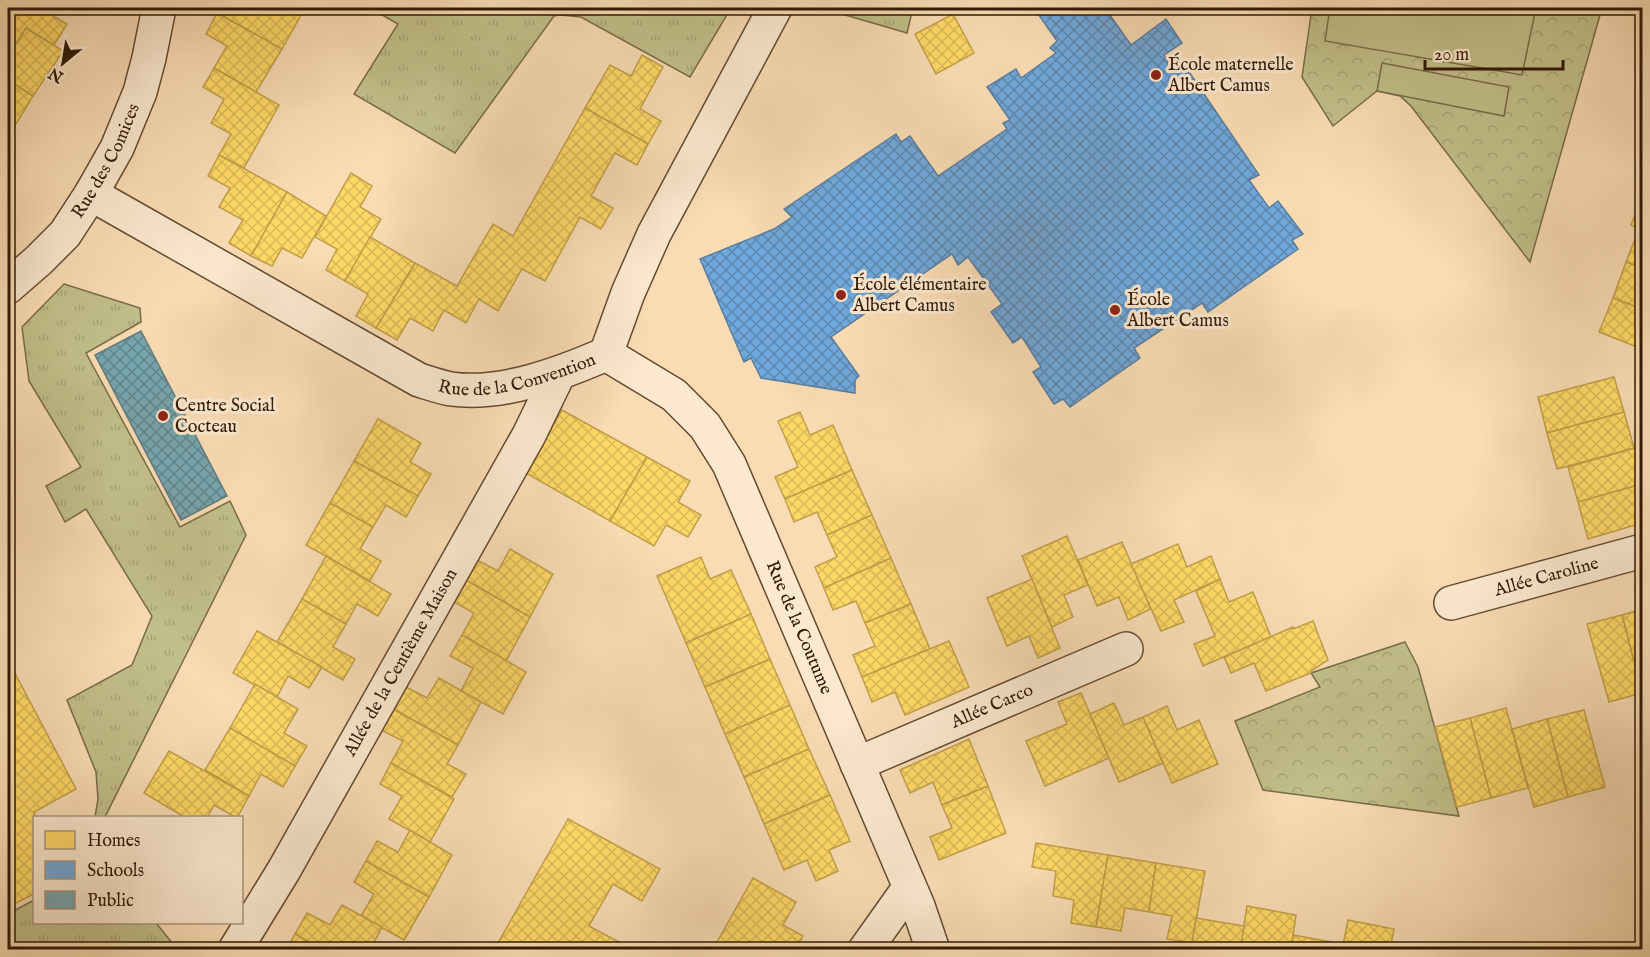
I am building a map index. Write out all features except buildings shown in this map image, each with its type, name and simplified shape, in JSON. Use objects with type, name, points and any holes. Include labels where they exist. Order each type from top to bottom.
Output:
[{"type":"street","name":"Rue des Comices","points":[[8,286],[65,234],[117,148],[136,101],[149,58],[159,8]]},
{"type":"street","name":"Rue de la Convention","points":[[91,194],[419,380],[450,389],[488,389],[526,382],[559,373],[606,354],[628,293],[654,234],[776,8]]},
{"type":"street","name":"Rue de la Coutume","points":[[606,354],[674,394],[705,426],[729,464],[918,906],[933,950]]},
{"type":"street","name":"Allée de la Centième Maison","points":[[235,950],[284,870],[523,445],[559,373]]},
{"type":"street","name":"Allée Caroline","points":[[1452,603],[1642,551]]},
{"type":"street","name":"Allée Carco","points":[[857,764],[1126,649]]},
{"type":"street","points":[[865,950],[909,888]]},
{"type":"green space","points":[[370,8],[731,8],[690,77],[581,17],[554,16],[455,153],[354,94],[398,24]]},
{"type":"green space","points":[[846,8],[913,8],[907,33],[842,14]]},
{"type":"green space","points":[[1312,8],[1602,8],[1530,262],[1411,106],[1400,96],[1377,91],[1333,126],[1302,77]]},
{"type":"green space","points":[[1330,8],[1536,8],[1522,75],[1325,41]]},
{"type":"green space","points":[[1382,63],[1509,87],[1504,116],[1377,91]]},
{"type":"green space","points":[[64,284],[140,308],[141,322],[86,353],[180,527],[230,501],[246,535],[106,816],[95,816],[98,799],[96,772],[67,700],[132,665],[152,616],[86,509],[65,522],[46,486],[81,467],[29,381],[22,327]]},
{"type":"green space","points":[[1405,642],[1418,667],[1459,816],[1263,790],[1235,721],[1320,687],[1311,673]]},
{"type":"green space","points":[[33,901],[33,924],[157,924],[177,949],[8,949],[8,914]]},
{"type":"place","name":"École maternelle Albert Camus","points":[[1156,75]]},
{"type":"place","name":"École élémentaire Albert Camus","points":[[841,295]]},
{"type":"place","name":"École Albert Camus","points":[[1115,310]]},
{"type":"place","name":"Centre Social Cocteau","points":[[163,416]]}]
